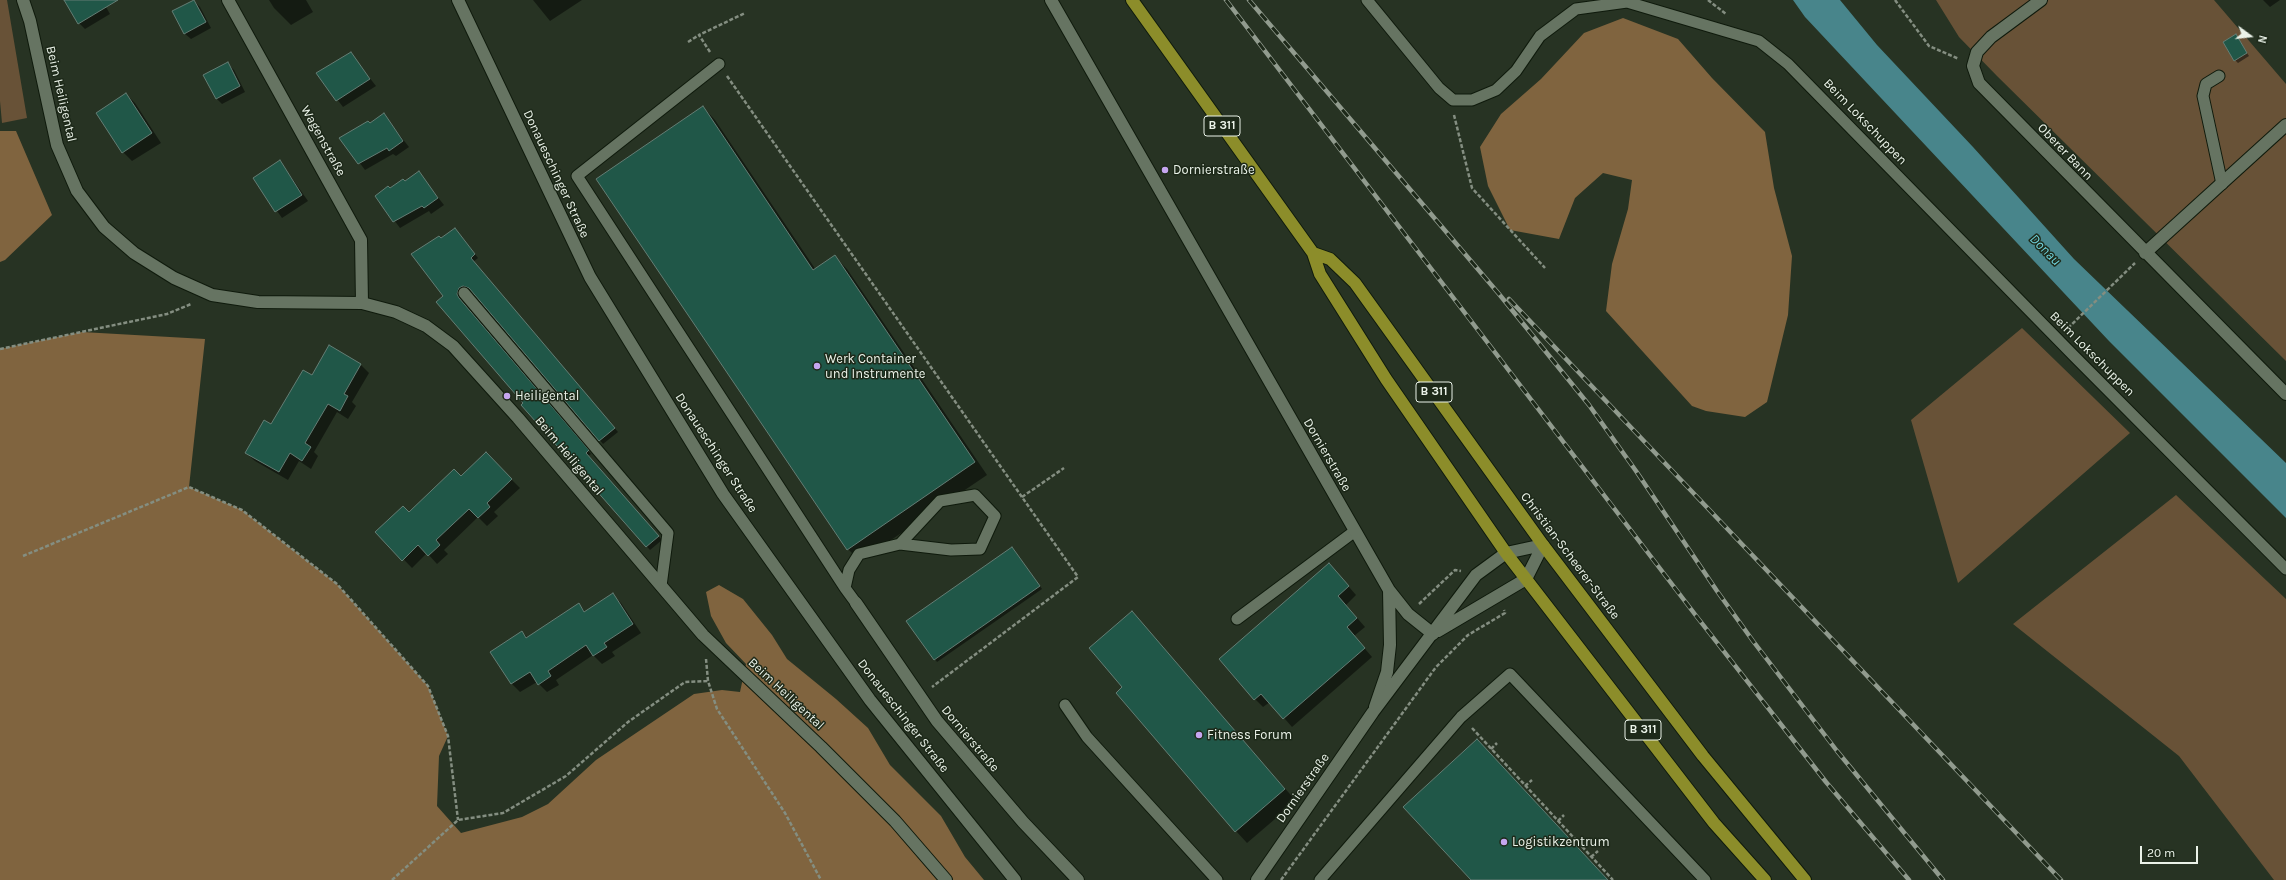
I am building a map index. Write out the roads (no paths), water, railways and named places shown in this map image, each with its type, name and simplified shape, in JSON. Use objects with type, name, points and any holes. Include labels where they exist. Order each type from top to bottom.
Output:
[{"type":"main road","name":"B 311","points":[[1132,0],[1313,253],[1320,274],[1386,379],[1506,553],[1714,823],[1765,880]]},
{"type":"main road","name":"Christian-Scheerer-Straße","points":[[1313,253],[1330,259],[1355,283],[1543,545],[1703,756],[1806,880]]},
{"type":"street","name":"Beim Heiligental","points":[[23,0],[30,21],[57,145],[77,192],[104,227],[134,253],[174,278],[212,295],[258,302],[362,303],[396,312],[426,326],[453,346],[511,410],[703,636],[821,747],[895,821],[946,880]]},
{"type":"street","name":"Wagenstraße","points":[[228,0],[361,240],[362,303]]},
{"type":"street","name":"Donaueschinger Straße","points":[[458,0],[590,278],[724,494],[870,700],[1015,880]]},
{"type":"street","name":"Dornierstraße","points":[[1051,0],[1389,590],[1408,614],[1433,634]]},
{"type":"street","name":"Oberer Bann","points":[[2041,0],[1991,37],[1977,52],[1973,66],[1979,83],[2145,253],[2286,394]]},
{"type":"street","points":[[2145,253],[2286,125]]},
{"type":"street","name":"Dornierstraße","points":[[1257,880],[1373,712],[1476,575],[1506,553],[1543,545]]},
{"type":"street","points":[[1526,579],[1543,545]]},
{"type":"street","name":"Dornierstraße","points":[[1433,634],[1526,579]]},
{"type":"street","name":"Dornierstraße","points":[[1373,712],[1387,672],[1390,645],[1389,590]]},
{"type":"street","name":"Dornierstraße","points":[[856,603],[937,722],[1023,822],[1078,880]]},
{"type":"lane","name":"Beim Lokschuppen","points":[[1367,0],[1439,88],[1453,100],[1472,100],[1496,90],[1516,71],[1540,36],[1576,9],[1627,2],[1759,41],[1788,64],[2075,357],[2286,569]]},
{"type":"lane","points":[[719,64],[577,176],[856,603]]},
{"type":"lane","points":[[2219,76],[2206,84],[2203,96],[2222,184]]},
{"type":"lane","points":[[464,293],[668,533],[661,586]]},
{"type":"lane","points":[[845,588],[849,570],[859,554],[900,544],[951,550],[980,549],[995,516],[975,495],[940,501],[900,544]]},
{"type":"lane","points":[[1237,619],[1355,532]]},
{"type":"lane","points":[[1320,880],[1461,717],[1510,674],[1705,880]]},
{"type":"lane","points":[[1065,705],[1087,737],[1216,880]]},
{"type":"water","name":"Donau","points":[[1793,0],[1840,0],[1877,45],[1973,147],[2074,259],[2286,463],[2286,518],[2109,341],[1805,17]]},
{"type":"railway","points":[[1226,0],[1697,617],[1826,782],[1909,880]]},
{"type":"railway","points":[[1249,0],[1499,294],[1589,405],[1753,641],[1837,751],[1943,880]]},
{"type":"railway","points":[[1509,299],[2061,880]]},
{"type":"place","name":"Dornierstraße","points":[[1165,170]]},
{"type":"place","name":"Werk Container und Instrumente","points":[[817,366]]},
{"type":"place","name":"Heiligental","points":[[507,396]]},
{"type":"place","name":"Fitness Forum","points":[[1199,735]]},
{"type":"place","name":"Logistikzentrum","points":[[1504,842]]}]
